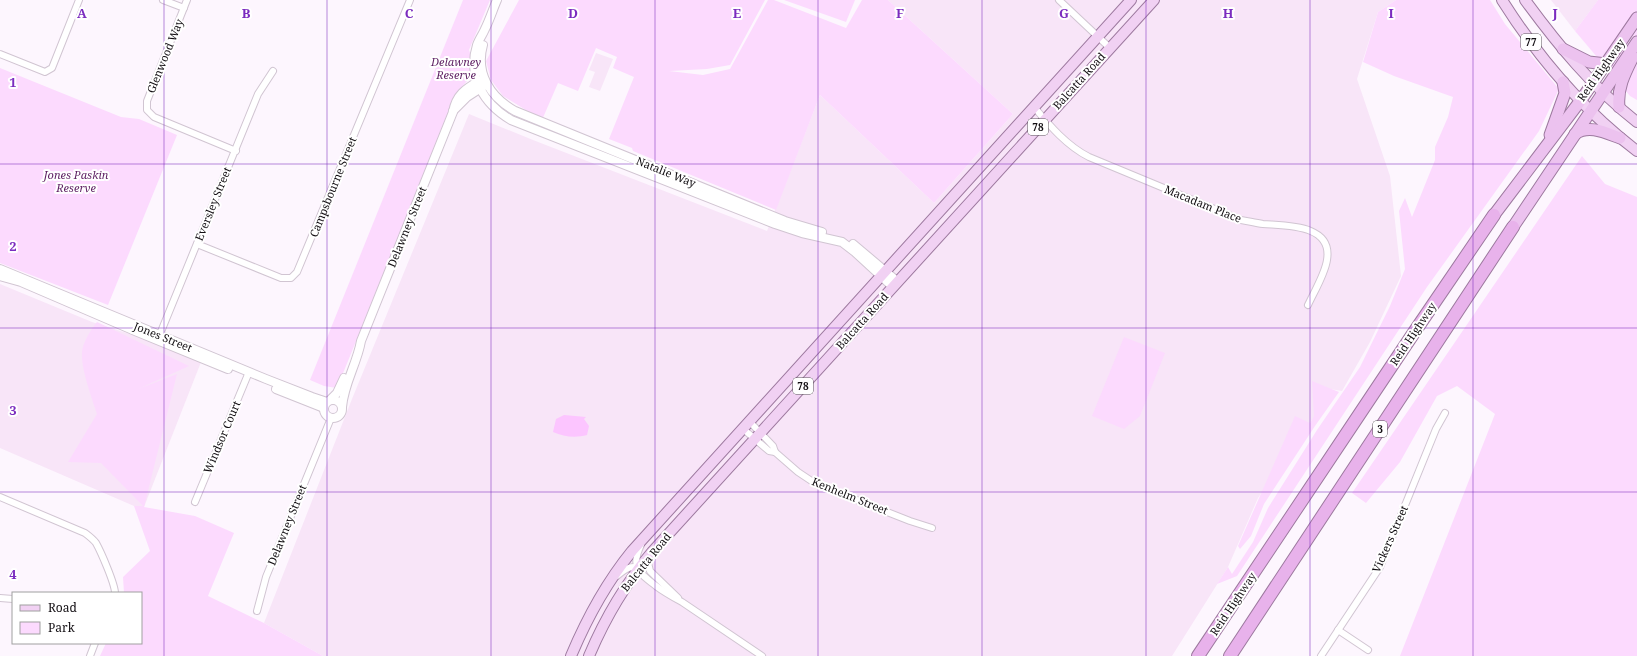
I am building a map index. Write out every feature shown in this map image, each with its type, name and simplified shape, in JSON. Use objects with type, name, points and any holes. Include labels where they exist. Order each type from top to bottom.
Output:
[{"type":"highway","name":"Reid Highway","points":[[1198,656],[1494,215],[1581,100],[1637,18]]},
{"type":"highway","name":"Reid Highway","points":[[1230,656],[1637,42]]},
{"type":"highway","points":[[1563,49],[1589,62],[1606,64]]},
{"type":"highway","points":[[1619,107],[1618,99],[1622,79],[1637,50]]},
{"type":"highway","points":[[1544,149],[1564,99],[1565,87],[1563,82]]},
{"type":"highway","points":[[1575,134],[1592,129],[1620,138]]},
{"type":"main road","name":"Balcatta Road","points":[[572,656],[590,614],[606,586],[647,533],[1131,0]]},
{"type":"main road","name":"Balcatta Road","points":[[589,656],[608,615],[630,579],[652,552],[1154,0]]},
{"type":"main road","name":"77","points":[[1502,0],[1523,32],[1563,82],[1620,138],[1637,152]]},
{"type":"main road","name":"77","points":[[1525,0],[1563,49],[1593,82],[1637,122]]},
{"type":"street","points":[[0,54],[45,72],[52,68],[79,0]]},
{"type":"street","points":[[163,0],[184,8]]},
{"type":"street","name":"Glenwood Way","points":[[187,0],[147,100],[147,110],[154,117],[236,150]]},
{"type":"street","name":"Campsbourne Street","points":[[197,244],[281,278],[290,278],[298,272],[410,0]]},
{"type":"street","points":[[482,84],[474,66],[477,46],[497,0]]},
{"type":"street","points":[[1059,0],[1110,48]]},
{"type":"street","name":"Eversley Street","points":[[159,338],[258,94],[273,71]]},
{"type":"street","name":"Delawney Street","points":[[342,407],[346,386],[360,351],[362,341],[458,96],[482,84]]},
{"type":"street","name":"Natalie Way","points":[[482,84],[498,112],[510,120],[775,224],[802,233],[842,242],[896,284]]},
{"type":"street","name":"Macadam Place","points":[[1034,107],[1044,120],[1068,143],[1086,156],[1099,162],[1241,220],[1260,224],[1298,227],[1313,232],[1321,237],[1326,244],[1328,252],[1327,262],[1308,306]]},
{"type":"street","name":"Jones Street","points":[[0,269],[159,338]]},
{"type":"street","name":"Jones Street","points":[[0,276],[21,282],[48,295],[248,374],[327,403],[337,400],[342,407]]},
{"type":"street","name":"Delawney Street","points":[[327,403],[337,392],[356,349],[362,341]]},
{"type":"street","name":"Windsor Court","points":[[195,502],[248,374]]},
{"type":"street","points":[[327,403],[326,415],[330,418],[339,416],[342,407]]},
{"type":"street","name":"Vickers Street","points":[[1321,656],[1380,567],[1436,429],[1444,413]]},
{"type":"street","name":"Delawney Street","points":[[257,610],[266,577],[330,418]]},
{"type":"street","name":"Kenhelm Street","points":[[746,424],[758,436],[769,451],[775,452]]},
{"type":"street","name":"Kenhelm Street","points":[[746,424],[758,436],[773,446],[775,452],[798,472],[816,484],[910,521],[932,528]]},
{"type":"street","points":[[0,497],[85,533],[92,538],[113,582],[115,592]]},
{"type":"street","points":[[638,569],[636,559],[638,550],[647,533]]},
{"type":"street","points":[[652,552],[648,563],[650,571],[682,602]]},
{"type":"street","points":[[606,586],[624,570],[633,566],[669,595],[682,602],[762,656]]},
{"type":"street","points":[[638,569],[650,571]]},
{"type":"street","points":[[0,598],[12,599]]},
{"type":"street","points":[[1338,630],[1368,650]]},
{"type":"street","points":[[90,656],[95,644]]},
{"type":"shaded area","points":[[888,0],[1396,0],[1378,12],[1357,79],[1390,176],[1401,276],[1370,342],[1342,391],[1330,389],[1314,417],[1258,498],[1228,567],[1172,656],[323,656],[264,623],[352,399],[469,114],[767,231],[820,95],[934,203],[1013,114]]},
{"type":"shaded area","points":[[1551,0],[1598,0],[1575,31]]},
{"type":"shaded area","points":[[596,53],[613,59],[600,91],[589,87],[595,72],[589,70]]},
{"type":"shaded area","points":[[0,284],[92,322],[203,357],[144,507],[134,506],[0,448]]},
{"type":"shaded area","points":[[564,415],[586,417],[584,419],[589,426],[587,435],[570,436],[553,432],[556,419]]},
{"type":"green space","name":"Delawney Reserve","points":[[463,0],[490,0],[469,50],[473,62],[472,72],[470,77],[458,91],[337,388],[324,386],[310,380]]},
{"type":"green space","points":[[519,0],[765,0],[730,65],[707,69],[669,71],[703,75],[730,69],[768,0],[774,0],[846,28],[862,0],[888,0],[1013,114],[934,203],[820,95],[776,210],[633,151],[632,148],[609,139],[634,77],[613,68],[617,57],[596,48],[578,91],[558,83],[542,120],[503,96],[491,80],[486,61]]},
{"type":"green space","points":[[784,0],[855,0],[846,22]]},
{"type":"green space","points":[[1396,0],[1490,0],[1505,24],[1559,89],[1539,131],[1427,287],[1237,576],[1217,584],[1228,567],[1232,574],[1253,542],[1268,508],[1317,430],[1360,367],[1390,306],[1405,269],[1399,211],[1405,198],[1412,217],[1435,160],[1435,147],[1448,117],[1453,97],[1394,76],[1363,62],[1378,12]]},
{"type":"green space","points":[[1598,0],[1637,0],[1637,100],[1630,96],[1575,31]]},
{"type":"green space","name":"Jones Paskin Reserve","points":[[0,68],[121,117],[139,119],[177,135],[108,305],[0,263]]},
{"type":"green space","points":[[1582,156],[1605,184],[1637,197],[1637,656],[1400,656],[1495,414],[1457,386],[1437,396],[1400,462],[1366,503],[1352,493]]},
{"type":"green space","points":[[97,322],[189,366],[138,389],[177,374],[144,507],[195,516],[234,533],[208,596],[264,623],[323,656],[100,656],[106,644],[142,644],[142,592],[124,592],[123,577],[150,551],[134,506],[143,506],[101,463],[68,462],[97,414],[82,360],[82,349]]},
{"type":"green space","points":[[1124,337],[1165,353],[1140,416],[1124,429],[1092,416]]},
{"type":"green space","points":[[1312,381],[1339,392],[1264,504],[1251,536],[1240,549],[1238,546],[1295,416],[1310,423],[1314,416]]}]
